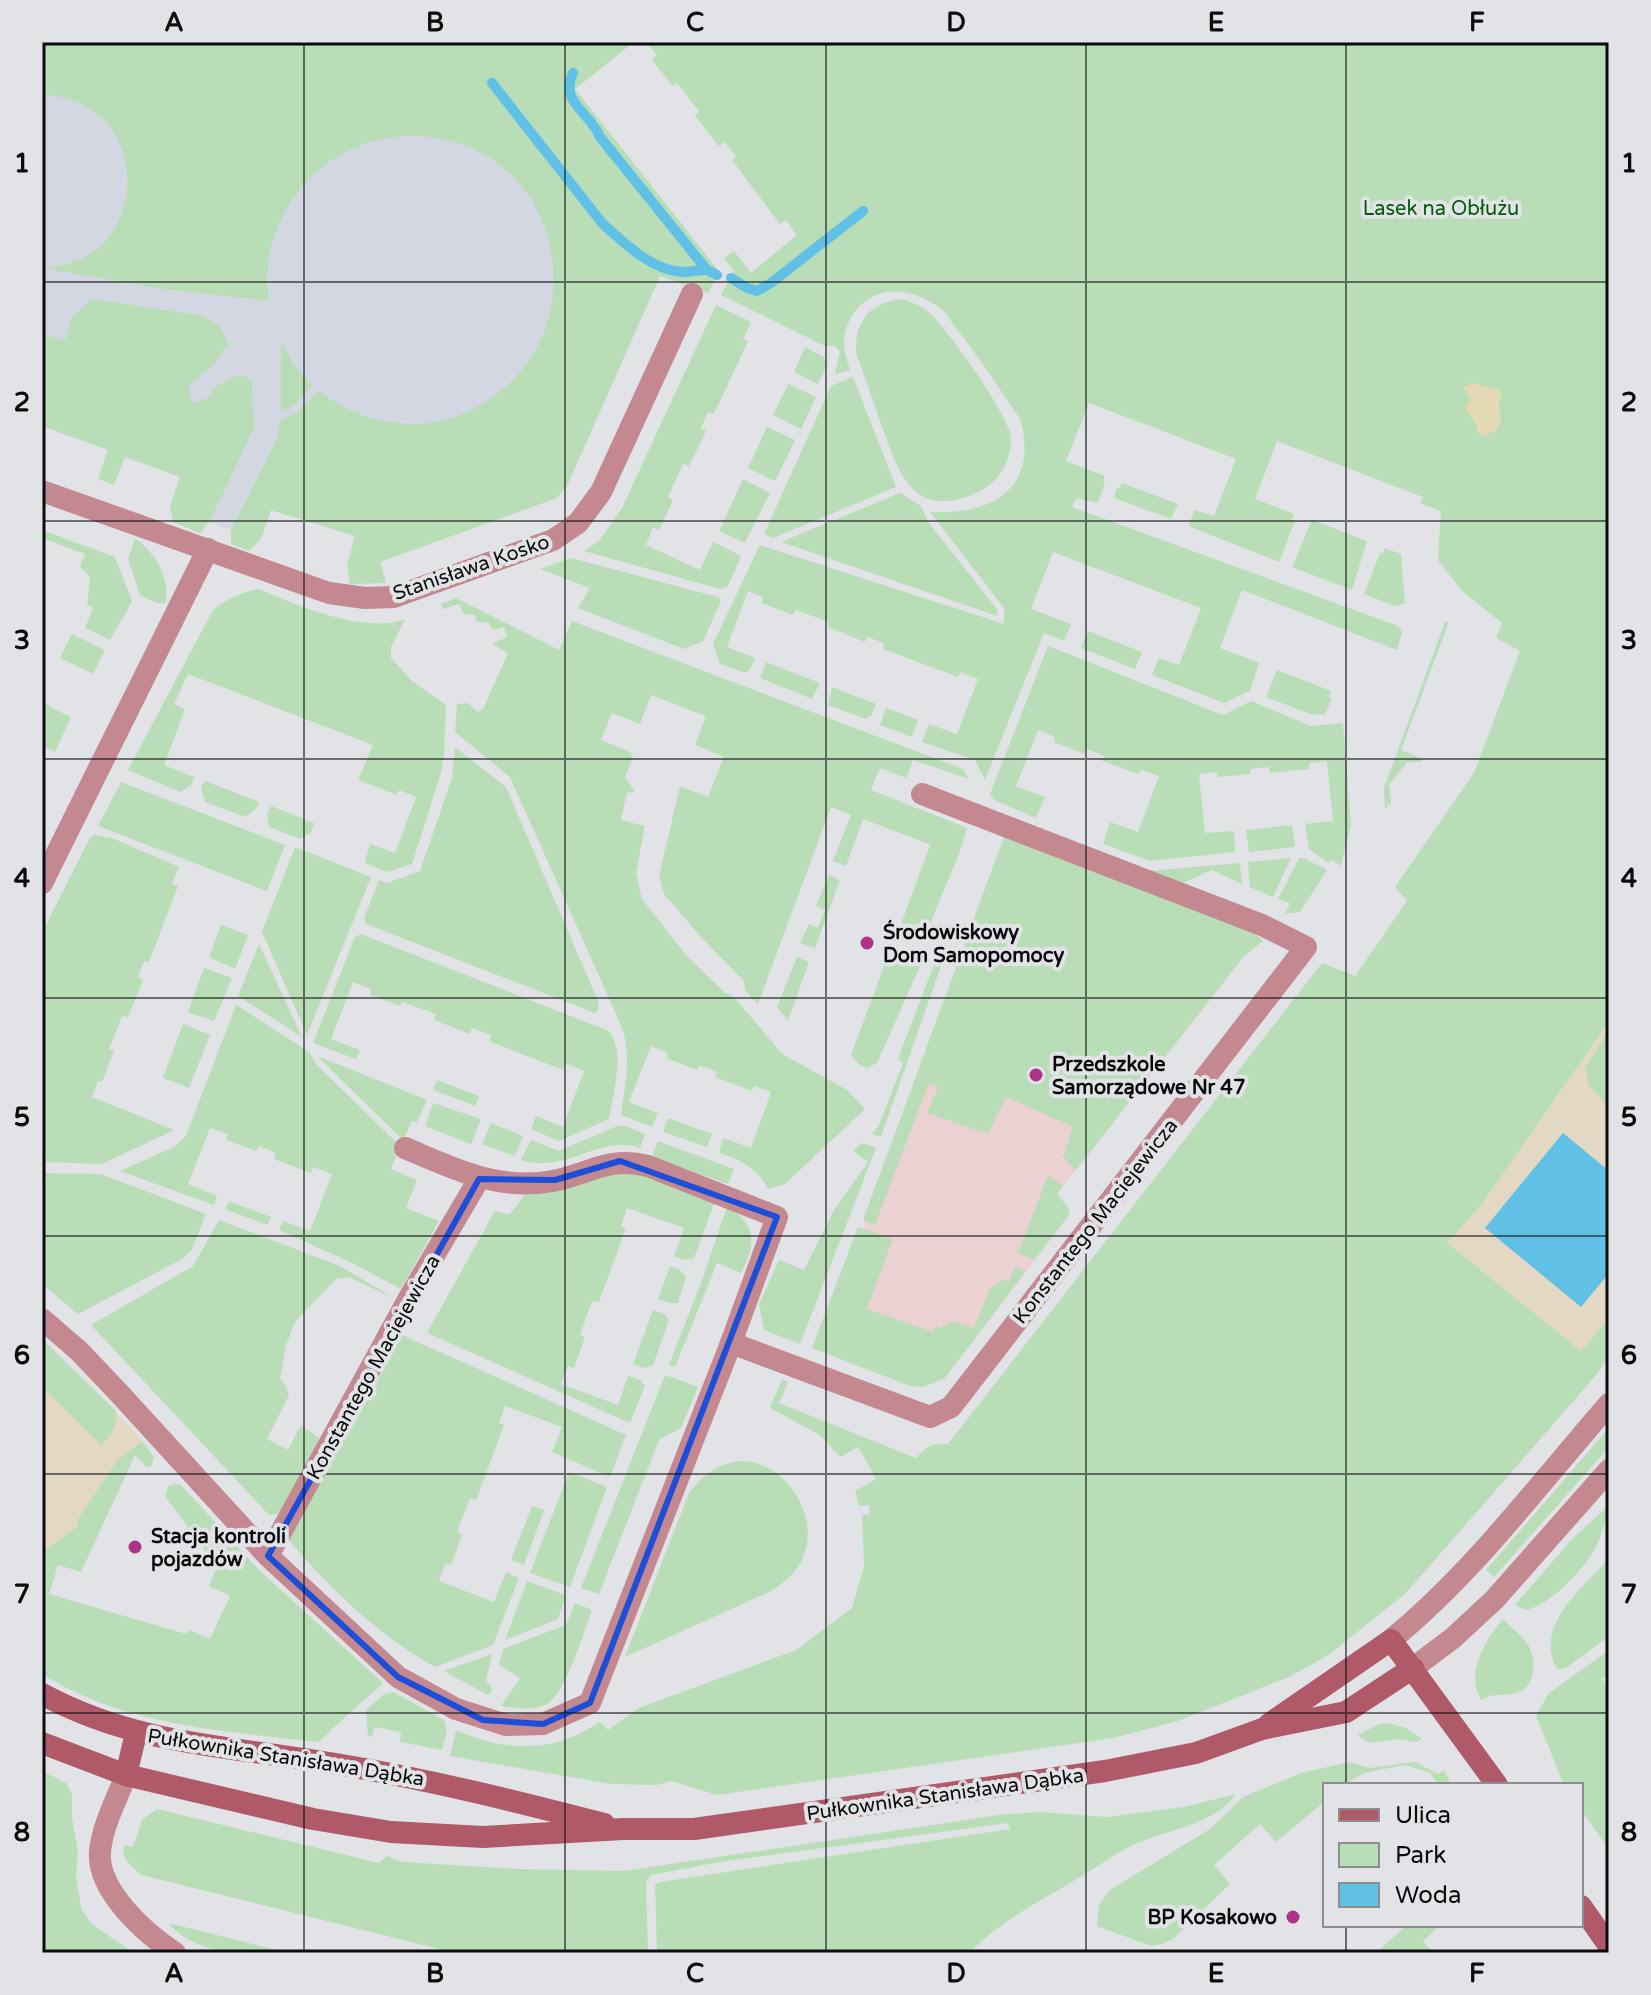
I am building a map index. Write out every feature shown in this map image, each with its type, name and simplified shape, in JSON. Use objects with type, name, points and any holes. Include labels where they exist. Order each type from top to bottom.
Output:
[{"type":"main road","points":[[1391,1640],[1496,1783]]},
{"type":"main road","name":"Pułkownika Stanisława Dąbka","points":[[1262,1729],[1391,1640]]},
{"type":"main road","name":"Pułkownika Stanisława Dąbka","points":[[42,1743],[126,1775],[313,1819],[391,1832],[483,1837],[623,1829],[694,1829],[1105,1771],[1196,1753],[1262,1729],[1346,1712],[1413,1668]]},
{"type":"main road","name":"Pułkownika Stanisława Dąbka","points":[[42,1694],[71,1710],[136,1733],[441,1782],[623,1829]]},
{"type":"main road","name":"Pułkownika Stanisława Dąbka","points":[[126,1775],[136,1733]]},
{"type":"main road","points":[[1583,1909],[1609,1946]]},
{"type":"street","name":"Stanisława Kosko","points":[[42,491],[329,593],[365,598],[394,597],[553,540],[578,523],[601,492],[692,294]]},
{"type":"street","points":[[42,883],[208,549]]},
{"type":"street","name":"Konstantego Maciejewicza","points":[[731,1343],[930,1417],[951,1407],[1306,947],[1262,925],[922,794]]},
{"type":"street","points":[[42,1319],[79,1351],[268,1556],[398,1677],[456,1709],[495,1723],[543,1724],[590,1703],[777,1217],[631,1162],[607,1163],[546,1181],[513,1184],[479,1179],[405,1148]]},
{"type":"street","name":"Konstantego Maciejewicza","points":[[268,1556],[409,1298],[479,1179]]},
{"type":"street","name":"Pułkownika Stanisława Dąbka","points":[[1391,1640],[1424,1613],[1471,1563],[1609,1404]]},
{"type":"street","name":"Pułkownika Stanisława Dąbka","points":[[1413,1668],[1453,1638],[1494,1600],[1609,1470]]},
{"type":"street","points":[[126,1775],[99,1856],[110,1886],[137,1924],[175,1953]]},
{"type":"highlighted area","points":[[620,1161],[777,1217],[590,1703],[543,1724],[483,1720],[398,1677],[268,1556],[479,1179],[555,1180]]},
{"type":"shaded area","points":[[474,83],[642,293],[355,536],[270,510],[231,530],[203,519],[181,477],[42,426],[42,84]]},
{"type":"shaded area","name":"Przedszkole Samorządowe Nr 47","points":[[1005,850],[1226,980],[1055,1196],[1069,1215],[966,1351],[833,1309]]},
{"type":"shaded area","points":[[1609,1021],[1609,1318],[1581,1351],[1447,1243],[1482,1204]]},
{"type":"shaded area","points":[[42,1339],[142,1441],[118,1459],[78,1519],[78,1526],[42,1552]]},
{"type":"green space","points":[[56,42],[634,42],[575,89],[719,271],[708,293],[660,276],[567,486],[557,498],[380,562],[386,583],[350,584],[347,565],[355,536],[271,510],[261,539],[249,551],[231,544],[231,530],[278,437],[280,420],[296,413],[319,391],[353,411],[390,422],[429,423],[467,412],[512,380],[541,339],[553,293],[550,246],[533,203],[503,167],[460,143],[406,136],[379,140],[341,154],[319,170],[298,192],[274,236],[268,268],[269,301],[164,289],[42,268],[79,260],[106,240],[122,212],[128,181],[122,150],[106,122],[79,103],[42,95],[42,46]]},
{"type":"green space","name":"Lasek na Obłużu","points":[[646,42],[1609,42],[1609,1021],[1482,1204],[1447,1243],[1581,1351],[1609,1318],[1609,1356],[1597,1374],[1406,1593],[1330,1654],[1291,1676],[1178,1721],[1113,1738],[717,1795],[671,1781],[657,1785],[611,1784],[450,1756],[456,1730],[494,1743],[529,1746],[564,1740],[600,1722],[608,1730],[639,1708],[796,1650],[852,1608],[864,1566],[862,1515],[870,1514],[868,1505],[859,1506],[855,1491],[876,1479],[858,1447],[840,1457],[820,1435],[770,1408],[782,1379],[788,1382],[779,1403],[916,1458],[930,1446],[948,1444],[1322,963],[1355,976],[1407,901],[1395,887],[1474,773],[1520,651],[1496,638],[1502,623],[1461,590],[1438,560],[1441,511],[1420,503],[1423,497],[1277,441],[1255,499],[1294,514],[1292,520],[1295,521],[1279,562],[1188,526],[1195,510],[1214,516],[1236,459],[1089,403],[1066,461],[1105,476],[1105,483],[1098,503],[1077,498],[1072,507],[1398,626],[1402,632],[1397,650],[1242,590],[1220,648],[1259,663],[1250,691],[1224,703],[1152,675],[1159,658],[1179,665],[1201,608],[1053,552],[1031,609],[1071,624],[1064,641],[1044,633],[985,780],[975,760],[922,742],[929,724],[957,734],[978,679],[960,672],[958,677],[883,649],[884,643],[867,637],[865,642],[828,627],[829,622],[796,610],[793,615],[762,603],[763,597],[748,591],[727,647],[755,658],[745,673],[720,664],[713,644],[760,545],[1004,624],[1004,608],[930,512],[973,509],[1006,492],[1017,479],[1023,463],[1024,443],[1020,419],[981,361],[945,313],[921,297],[887,292],[867,300],[858,308],[848,323],[844,338],[850,370],[835,374],[840,352],[835,346],[825,346],[721,295],[734,271],[724,258],[734,251],[751,273],[797,235],[786,220],[780,224],[732,160],[736,157],[725,142],[719,146],[695,116],[699,111],[677,83],[673,86],[652,60],[657,55]]},
{"type":"green space","points":[[92,299],[199,315],[219,325],[228,344],[212,366],[188,386],[192,403],[206,399],[219,384],[240,374],[251,380],[254,427],[210,521],[200,533],[173,522],[170,506],[180,477],[125,457],[114,485],[98,479],[108,450],[42,426],[42,335],[65,340],[72,318]]},
{"type":"green space","points":[[901,299],[910,301],[933,316],[978,376],[1008,427],[1011,438],[1009,455],[1002,470],[985,488],[957,500],[939,501],[925,497],[913,489],[904,477],[889,445],[856,353],[858,331],[866,316],[880,305]]},
{"type":"green space","points":[[716,305],[751,322],[743,339],[748,341],[714,414],[708,412],[701,428],[706,431],[689,466],[683,464],[668,497],[673,500],[659,530],[653,527],[646,545],[700,570],[713,542],[738,554],[741,557],[728,586],[720,589],[584,551],[599,541],[622,508]]},
{"type":"green space","points":[[281,342],[294,365],[312,385],[295,404],[281,412]]},
{"type":"green space","points":[[805,347],[824,357],[827,365],[818,384],[794,372]]},
{"type":"green space","points":[[853,377],[896,487],[773,538],[764,534],[831,386]]},
{"type":"green space","points":[[788,384],[816,397],[801,429],[773,415]]},
{"type":"green space","points":[[767,427],[795,440],[775,481],[748,468]]},
{"type":"green space","points":[[743,479],[770,493],[745,543],[719,531]]},
{"type":"green space","points":[[1122,483],[1178,504],[1171,519],[1114,498],[1117,487],[1120,488]]},
{"type":"green space","points":[[900,493],[921,506],[928,522],[997,609],[997,616],[781,542]]},
{"type":"green space","points":[[1312,520],[1367,541],[1352,590],[1292,567]]},
{"type":"green space","points":[[42,530],[115,557],[132,601],[110,640],[85,628],[93,608],[87,605],[90,577],[80,567],[85,554],[42,538]]},
{"type":"green space","points":[[135,539],[149,550],[159,566],[166,584],[165,603],[157,603],[140,595],[128,559]]},
{"type":"green space","points":[[1385,548],[1401,554],[1405,603],[1395,606],[1364,594],[1380,553]]},
{"type":"green space","points":[[571,558],[718,597],[721,601],[703,641],[684,649],[578,608],[590,588],[540,569]]},
{"type":"green space","points":[[259,589],[311,610],[352,621],[389,623],[405,619],[391,647],[391,658],[412,681],[446,705],[441,773],[412,864],[387,872],[365,863],[370,844],[395,853],[416,797],[399,790],[397,795],[358,780],[373,745],[188,674],[174,704],[185,709],[164,765],[194,777],[191,785],[180,792],[128,770],[213,610],[235,596]]},
{"type":"green space","points":[[456,598],[559,650],[572,621],[963,769],[969,779],[913,760],[906,778],[880,768],[871,790],[967,828],[927,931],[901,924],[931,843],[863,819],[846,866],[833,861],[851,815],[831,807],[758,1004],[745,990],[744,981],[664,894],[659,876],[680,786],[708,797],[724,757],[695,745],[706,716],[651,695],[640,724],[612,713],[601,740],[633,756],[625,777],[635,792],[627,793],[621,820],[645,826],[636,873],[642,899],[685,954],[724,992],[735,998],[782,1054],[847,1090],[865,1109],[785,1184],[768,1189],[748,1166],[719,1153],[723,1138],[751,1148],[771,1092],[754,1086],[752,1091],[715,1077],[717,1072],[699,1065],[697,1070],[666,1058],[668,1053],[651,1046],[629,1102],[658,1113],[652,1127],[621,1115],[627,1057],[620,1023],[510,777],[455,732],[457,704],[468,703],[478,712],[483,709],[508,653],[492,644],[507,637],[504,627],[493,630],[488,622],[477,622],[474,614],[464,614],[459,604],[443,609],[441,604]]},
{"type":"green space","points":[[1445,622],[1449,622],[1401,750],[1423,759],[1421,762],[1407,762],[1389,785],[1391,802],[1385,809],[1384,788]]},
{"type":"green space","points":[[1088,631],[1142,652],[1135,669],[1081,648]]},
{"type":"green space","points":[[72,634],[105,650],[93,674],[60,658]]},
{"type":"green space","points":[[1048,646],[1223,715],[1251,701],[1311,726],[1343,723],[1351,825],[1341,866],[1332,860],[1329,863],[1309,849],[1305,824],[1333,821],[1327,761],[1309,763],[1309,769],[1270,773],[1269,767],[1250,769],[1250,774],[1218,777],[1217,772],[1199,774],[1205,833],[1234,831],[1235,852],[1150,861],[1103,844],[1110,822],[1138,832],[1159,776],[1141,770],[1139,774],[1102,761],[1104,756],[1087,749],[1085,754],[1054,742],[1055,737],[1038,730],[1016,786],[1045,797],[1036,818],[994,800],[990,794]]},
{"type":"green space","points":[[766,662],[820,683],[812,699],[760,678]]},
{"type":"green space","points":[[1277,670],[1331,691],[1329,697],[1332,699],[1325,714],[1313,715],[1266,697]]},
{"type":"green space","points":[[832,687],[876,704],[872,714],[866,719],[828,705]]},
{"type":"green space","points":[[42,699],[71,717],[55,752],[42,746]]},
{"type":"green space","points":[[886,708],[918,720],[912,737],[880,725]]},
{"type":"green space","points":[[455,747],[506,787],[598,1001],[599,1008],[595,1013],[366,924],[364,918],[379,880],[387,883],[420,871],[452,778]]},
{"type":"green space","points":[[205,781],[259,802],[255,810],[245,817],[205,802],[201,788]]},
{"type":"green space","points":[[121,782],[285,845],[267,891],[98,826]]},
{"type":"green space","points":[[271,806],[314,823],[311,832],[300,839],[269,827],[267,815]]},
{"type":"green space","points":[[1292,825],[1295,847],[1249,852],[1246,830]]},
{"type":"green space","points":[[95,835],[112,838],[179,867],[172,884],[178,886],[149,962],[144,961],[138,977],[143,980],[128,1017],[122,1016],[109,1049],[114,1051],[102,1082],[98,1081],[92,1097],[174,1130],[102,1164],[42,1162],[42,933],[90,838]]},
{"type":"green space","name":"Przedszkole Samorządowe Nr 47","points":[[1004,837],[1251,930],[1263,941],[1244,956],[1076,1170],[1063,1157],[1073,1127],[1006,1097],[988,1134],[927,1113],[938,1087],[929,1083],[875,1225],[863,1220]]},
{"type":"green space","points":[[295,847],[371,877],[307,1035],[262,932]]},
{"type":"green space","points":[[1291,858],[1273,897],[1250,887],[1248,862]]},
{"type":"green space","points":[[1299,858],[1327,870],[1300,912],[1285,914],[1290,903],[1278,899]]},
{"type":"green space","points":[[1240,863],[1242,884],[1212,870],[1180,884],[1148,871]]},
{"type":"green space","points":[[829,875],[840,880],[815,948],[800,943],[809,924],[818,928],[825,910],[816,906]]},
{"type":"green space","points":[[221,925],[248,935],[235,969],[209,957]]},
{"type":"green space","points":[[361,934],[609,1031],[618,1062],[609,1119],[559,1141],[531,1129],[536,1116],[563,1127],[584,1071],[565,1063],[563,1070],[489,1041],[491,1035],[472,1028],[470,1034],[434,1020],[436,1014],[370,995],[371,989],[353,982],[331,1039],[360,1050],[356,1059],[313,1043],[355,937]]},
{"type":"green space","points":[[259,944],[302,1037],[238,996]]},
{"type":"green space","points":[[902,948],[925,955],[877,1063],[867,1068],[851,1055],[889,953],[898,957]]},
{"type":"green space","points":[[797,957],[809,962],[788,1021],[777,1007]]},
{"type":"green space","points":[[935,962],[941,966],[881,1137],[872,1134],[879,1125],[903,1063],[898,1059]]},
{"type":"green space","points":[[204,968],[232,978],[214,1021],[188,1012]]},
{"type":"green space","points":[[236,1005],[308,1051],[317,1065],[400,1146],[391,1169],[417,1180],[406,1208],[439,1221],[401,1289],[279,1230],[283,1221],[310,1231],[332,1174],[313,1167],[311,1173],[274,1159],[276,1153],[259,1146],[256,1151],[226,1140],[228,1134],[210,1128],[188,1184],[217,1196],[214,1205],[120,1171],[174,1147],[186,1136]]},
{"type":"green space","points":[[183,1024],[210,1035],[189,1088],[163,1078]]},
{"type":"green space","points":[[1609,1030],[1609,1099],[1605,1103],[1588,1084],[1586,1067]]},
{"type":"green space","points":[[317,1056],[427,1100],[417,1122],[412,1121],[403,1140]]},
{"type":"green space","points":[[437,1080],[479,1096],[475,1106],[433,1090]]},
{"type":"green space","points":[[433,1103],[481,1119],[471,1144],[425,1126]]},
{"type":"green space","points":[[668,1118],[712,1134],[707,1147],[663,1132]]},
{"type":"green space","points":[[491,1123],[523,1136],[515,1156],[482,1144]]},
{"type":"green space","points":[[617,1126],[626,1126],[645,1134],[640,1148],[611,1146],[553,1162],[521,1160],[531,1140],[559,1151]]},
{"type":"green space","points":[[658,1141],[734,1169],[728,1184],[652,1157]]},
{"type":"green space","points":[[862,1143],[876,1148],[800,1344],[764,1330],[759,1304],[779,1260],[804,1270],[834,1210],[868,1162],[853,1151]]},
{"type":"green space","points":[[618,1170],[634,1172],[715,1201],[694,1258],[684,1260],[674,1256],[684,1228],[627,1208],[621,1226],[626,1228],[599,1302],[592,1301],[580,1335],[585,1337],[574,1368],[568,1366],[561,1384],[618,1405],[628,1376],[640,1380],[645,1386],[630,1423],[427,1333],[495,1211],[509,1215],[524,1196],[533,1192]]},
{"type":"green space","points":[[42,1173],[101,1174],[206,1214],[192,1249],[184,1258],[78,1314],[42,1284]]},
{"type":"green space","points":[[1048,1175],[1063,1186],[1057,1193],[1069,1209],[1069,1215],[1034,1260],[1018,1253]]},
{"type":"green space","points":[[229,1201],[271,1217],[267,1225],[225,1209]]},
{"type":"green space","points":[[727,1207],[749,1228],[750,1253],[741,1273],[717,1263],[675,1367],[669,1365],[702,1280]]},
{"type":"green space","points":[[219,1220],[340,1266],[397,1300],[349,1277],[336,1279],[295,1322],[286,1345],[280,1379],[289,1395],[267,1439],[288,1450],[301,1425],[319,1438],[309,1469],[278,1514],[269,1515],[91,1325],[193,1266]]},
{"type":"green space","points":[[858,1227],[893,1239],[867,1309],[933,1332],[936,1325],[940,1328],[954,1321],[974,1328],[991,1286],[1001,1279],[1009,1281],[1015,1267],[1026,1271],[944,1379],[923,1387],[910,1386],[812,1348]]},
{"type":"green space","points":[[670,1266],[686,1277],[678,1303],[658,1299]]},
{"type":"green space","points":[[653,1310],[665,1314],[669,1320],[653,1365],[645,1368],[633,1364]]},
{"type":"green space","points":[[402,1335],[626,1435],[610,1477],[552,1452],[562,1427],[505,1406],[499,1423],[504,1425],[476,1500],[470,1498],[457,1532],[462,1535],[451,1565],[445,1564],[439,1581],[494,1602],[506,1572],[519,1578],[493,1645],[435,1667],[355,1609],[287,1538]]},
{"type":"green space","points":[[42,1339],[116,1411],[113,1430],[101,1445],[42,1387]]},
{"type":"green space","points":[[665,1375],[698,1387],[681,1428],[659,1440],[599,1594],[581,1588]]},
{"type":"green space","points":[[1609,1428],[1609,1447],[1494,1577],[1486,1570]]},
{"type":"green space","points":[[142,1441],[154,1457],[151,1467],[146,1467],[135,1455],[81,1572],[58,1565],[49,1594],[186,1634],[189,1630],[210,1639],[230,1596],[209,1586],[217,1567],[165,1496],[168,1486],[181,1485],[259,1570],[383,1683],[318,1742],[211,1729],[141,1715],[106,1705],[42,1674],[42,1552],[78,1526],[78,1519],[118,1459]]},
{"type":"green space","points":[[739,1461],[756,1463],[771,1470],[796,1494],[807,1526],[807,1543],[802,1560],[788,1578],[771,1591],[625,1657],[689,1493],[711,1472]]},
{"type":"green space","points":[[569,1472],[607,1487],[570,1587],[530,1573]]},
{"type":"green space","points":[[1609,1505],[1609,1517],[1596,1547],[1575,1575],[1556,1594],[1536,1607],[1526,1610],[1515,1605],[1572,1539]]},
{"type":"green space","points":[[532,1506],[544,1510],[524,1565],[511,1560]]},
{"type":"green space","points":[[1609,1559],[1609,1636],[1566,1668],[1557,1669],[1552,1653],[1556,1623],[1564,1608]]},
{"type":"green space","points":[[527,1581],[566,1595],[558,1619],[505,1640]]},
{"type":"green space","points":[[575,1603],[592,1610],[560,1690],[540,1707],[501,1706],[520,1678],[499,1665],[503,1649],[566,1625]]},
{"type":"green space","points":[[1503,1619],[1530,1648],[1532,1677],[1519,1692],[1481,1700],[1475,1679],[1476,1668],[1484,1647]]},
{"type":"green space","points":[[1609,1650],[1609,1674],[1602,1679],[1609,1690],[1609,1849],[1583,1813],[1583,1783],[1563,1783],[1536,1716],[1548,1694]]},
{"type":"green space","points":[[492,1654],[486,1680],[493,1690],[488,1695],[444,1671]]},
{"type":"green space","points":[[393,1692],[444,1720],[447,1731],[442,1750],[400,1742],[401,1732],[374,1727],[372,1737],[368,1736],[366,1710],[386,1693]]},
{"type":"green space","points":[[1379,1724],[1406,1728],[1422,1739],[1417,1742],[1398,1739],[1371,1743],[1358,1735]]},
{"type":"green space","points":[[1351,1762],[1369,1768],[1415,1762],[1438,1774],[1444,1770],[1450,1783],[1438,1783],[1430,1773],[1405,1765],[1364,1773],[1347,1783],[1323,1783],[1323,1803],[1276,1842],[1260,1824],[1214,1865],[1230,1884],[1173,1939],[1151,1946],[1097,1926],[1099,1905],[1110,1890],[1210,1829],[1243,1797],[1304,1772]]},
{"type":"green space","points":[[42,1771],[66,1783],[72,1794],[72,1818],[78,1851],[76,1878],[82,1911],[93,1925],[134,1953],[42,1953]]},
{"type":"green space","points":[[1236,1794],[1214,1814],[1115,1855],[1009,1920],[969,1953],[657,1953],[655,1884],[1010,1829],[1008,1823],[726,1861],[651,1875],[646,1882],[648,1953],[455,1953],[141,1875],[128,1862],[123,1850],[124,1845],[133,1847],[142,1820],[157,1809],[379,1863],[387,1856],[402,1862],[624,1871],[999,1815],[1040,1812],[1107,1817],[1184,1807]]},
{"type":"green space","points":[[168,1923],[289,1953],[224,1952],[195,1943]]},
{"type":"green space","points":[[1405,1927],[1438,1927],[1423,1941],[1433,1953],[1376,1953]]},
{"type":"sand","points":[[1471,383],[1495,388],[1502,393],[1499,403],[1501,423],[1485,436],[1477,433],[1477,426],[1466,409],[1471,398],[1463,388]]},
{"type":"water","points":[[1563,1133],[1609,1171],[1609,1273],[1581,1307],[1485,1228]]},
{"type":"waterway","points":[[573,73],[570,83],[572,99],[707,270],[717,275]]},
{"type":"waterway","points":[[492,83],[602,223],[619,239],[649,261],[671,270],[707,270]]},
{"type":"waterway","points":[[731,278],[757,291],[863,211]]},
{"type":"place","name":"Środowiskowy Dom Samopomocy","points":[[867,943]]},
{"type":"place","name":"Przedszkole Samorządowe Nr 47","points":[[1036,1075]]},
{"type":"place","name":"Stacja kontroli pojazdów","points":[[135,1547]]},
{"type":"place","name":"BP Kosakowo","points":[[1293,1917]]}]
